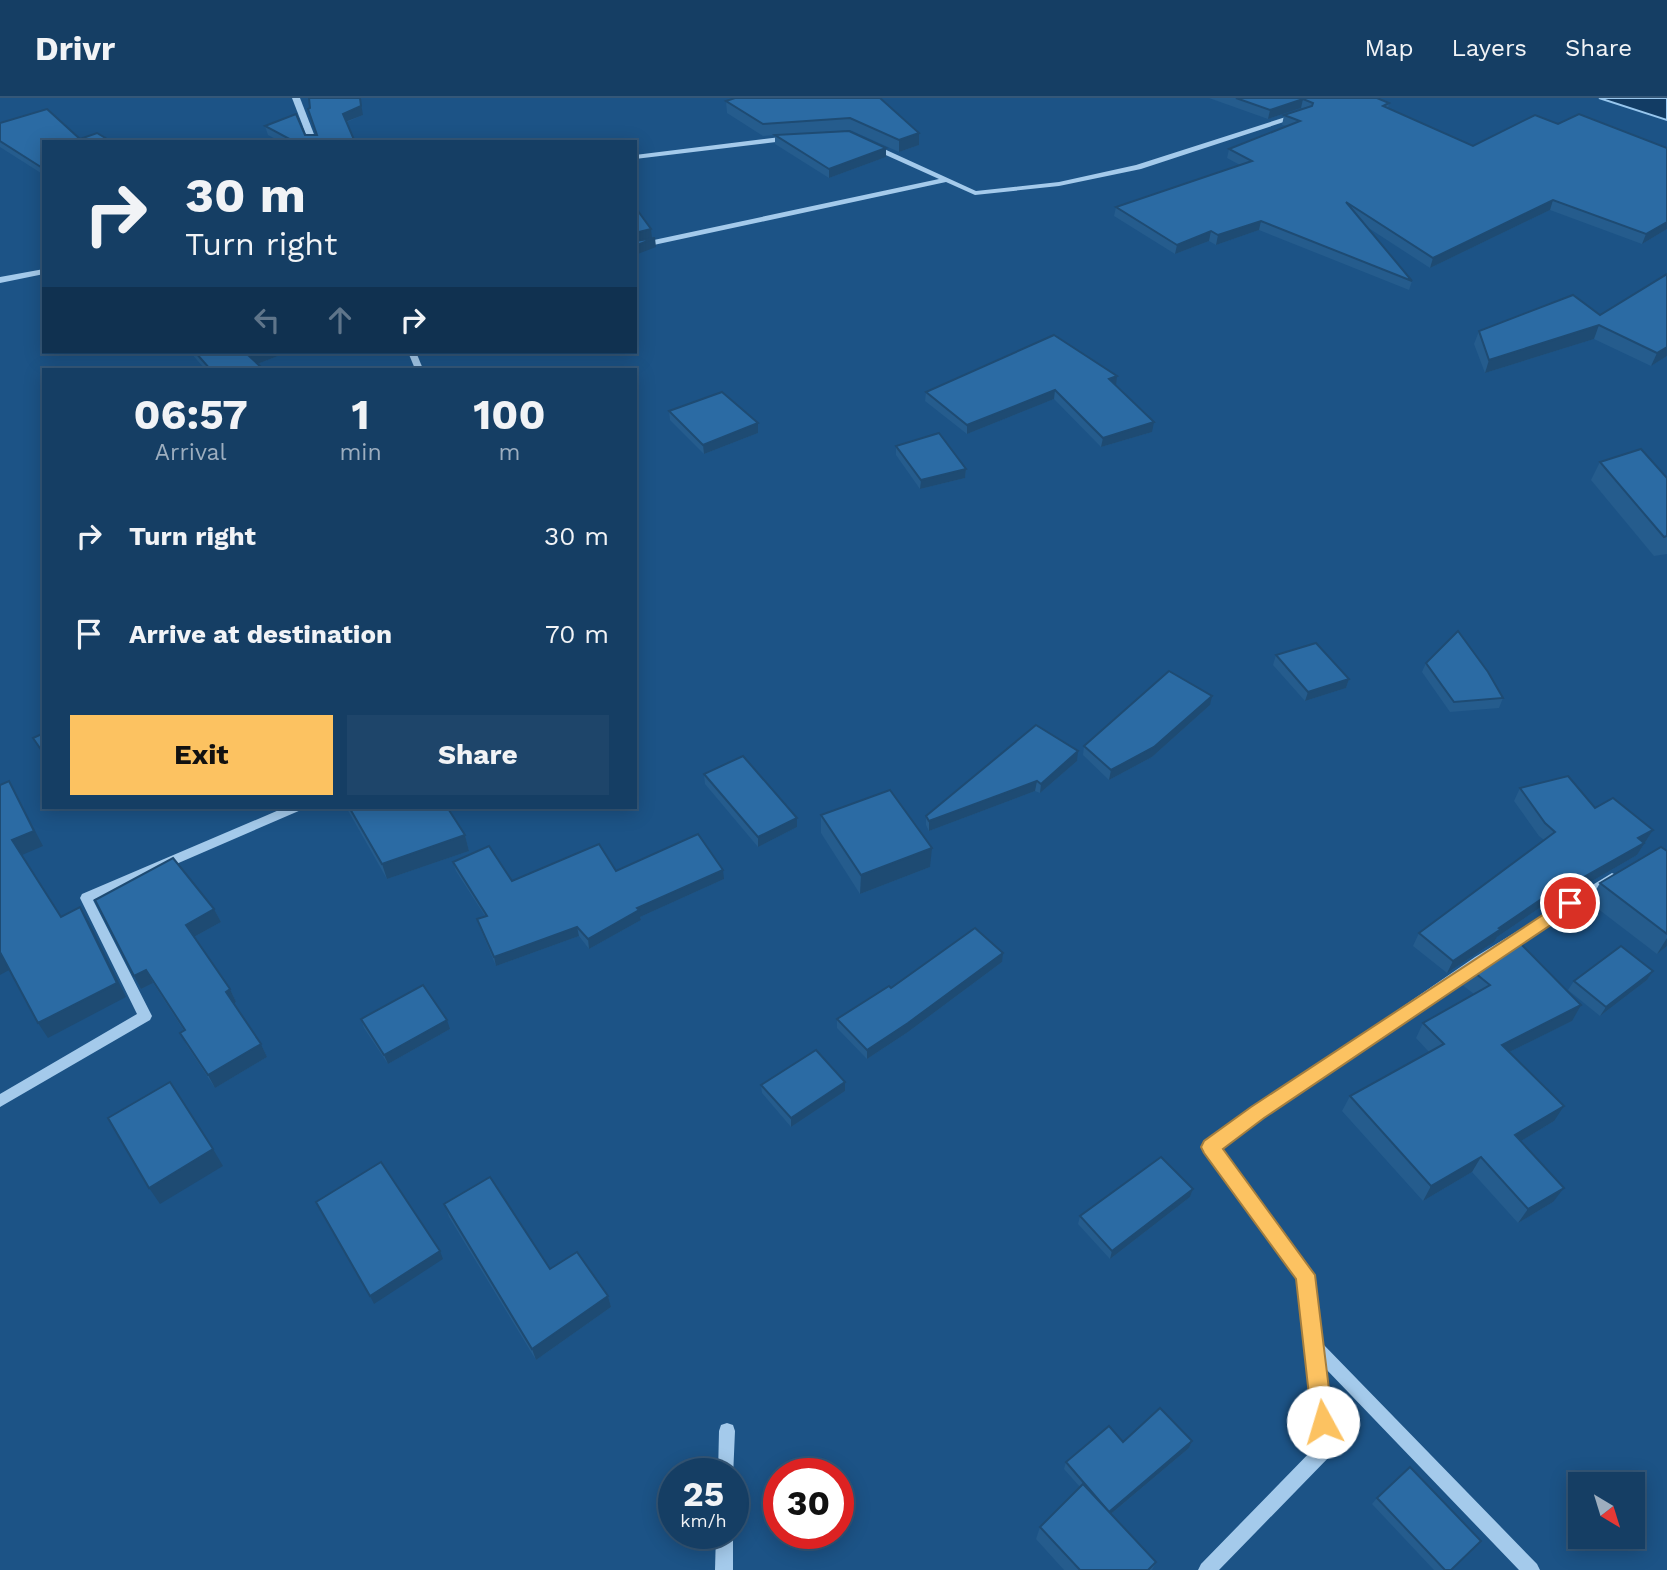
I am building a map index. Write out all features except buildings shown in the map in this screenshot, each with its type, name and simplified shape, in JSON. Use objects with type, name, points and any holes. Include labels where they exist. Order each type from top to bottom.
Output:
[{"type":"street","points":[[296,98],[312,140]]},
{"type":"street","points":[[862,141],[975,193],[1059,184],[1138,167],[1305,113]]},
{"type":"street","points":[[637,157],[797,137]]},
{"type":"street","points":[[637,247],[946,180]]},
{"type":"street","points":[[0,280],[42,271]]},
{"type":"street","points":[[0,1101],[145,1016],[86,898],[292,809]]},
{"type":"street","points":[[1206,1570],[1326,1447],[1306,1275],[1210,1147],[1480,961],[1624,871]]},
{"type":"street","points":[[1314,1346],[1531,1570]]},
{"type":"street","points":[[726,1458],[727,1431]]},
{"type":"street","points":[[724,1570],[725,1549]]},
{"type":"water","points":[[1599,98],[1667,98],[1667,120]]},
{"type":"route","points":[[1323,1422],[1306,1275],[1210,1147],[1257,1112],[1570,903]]}]
